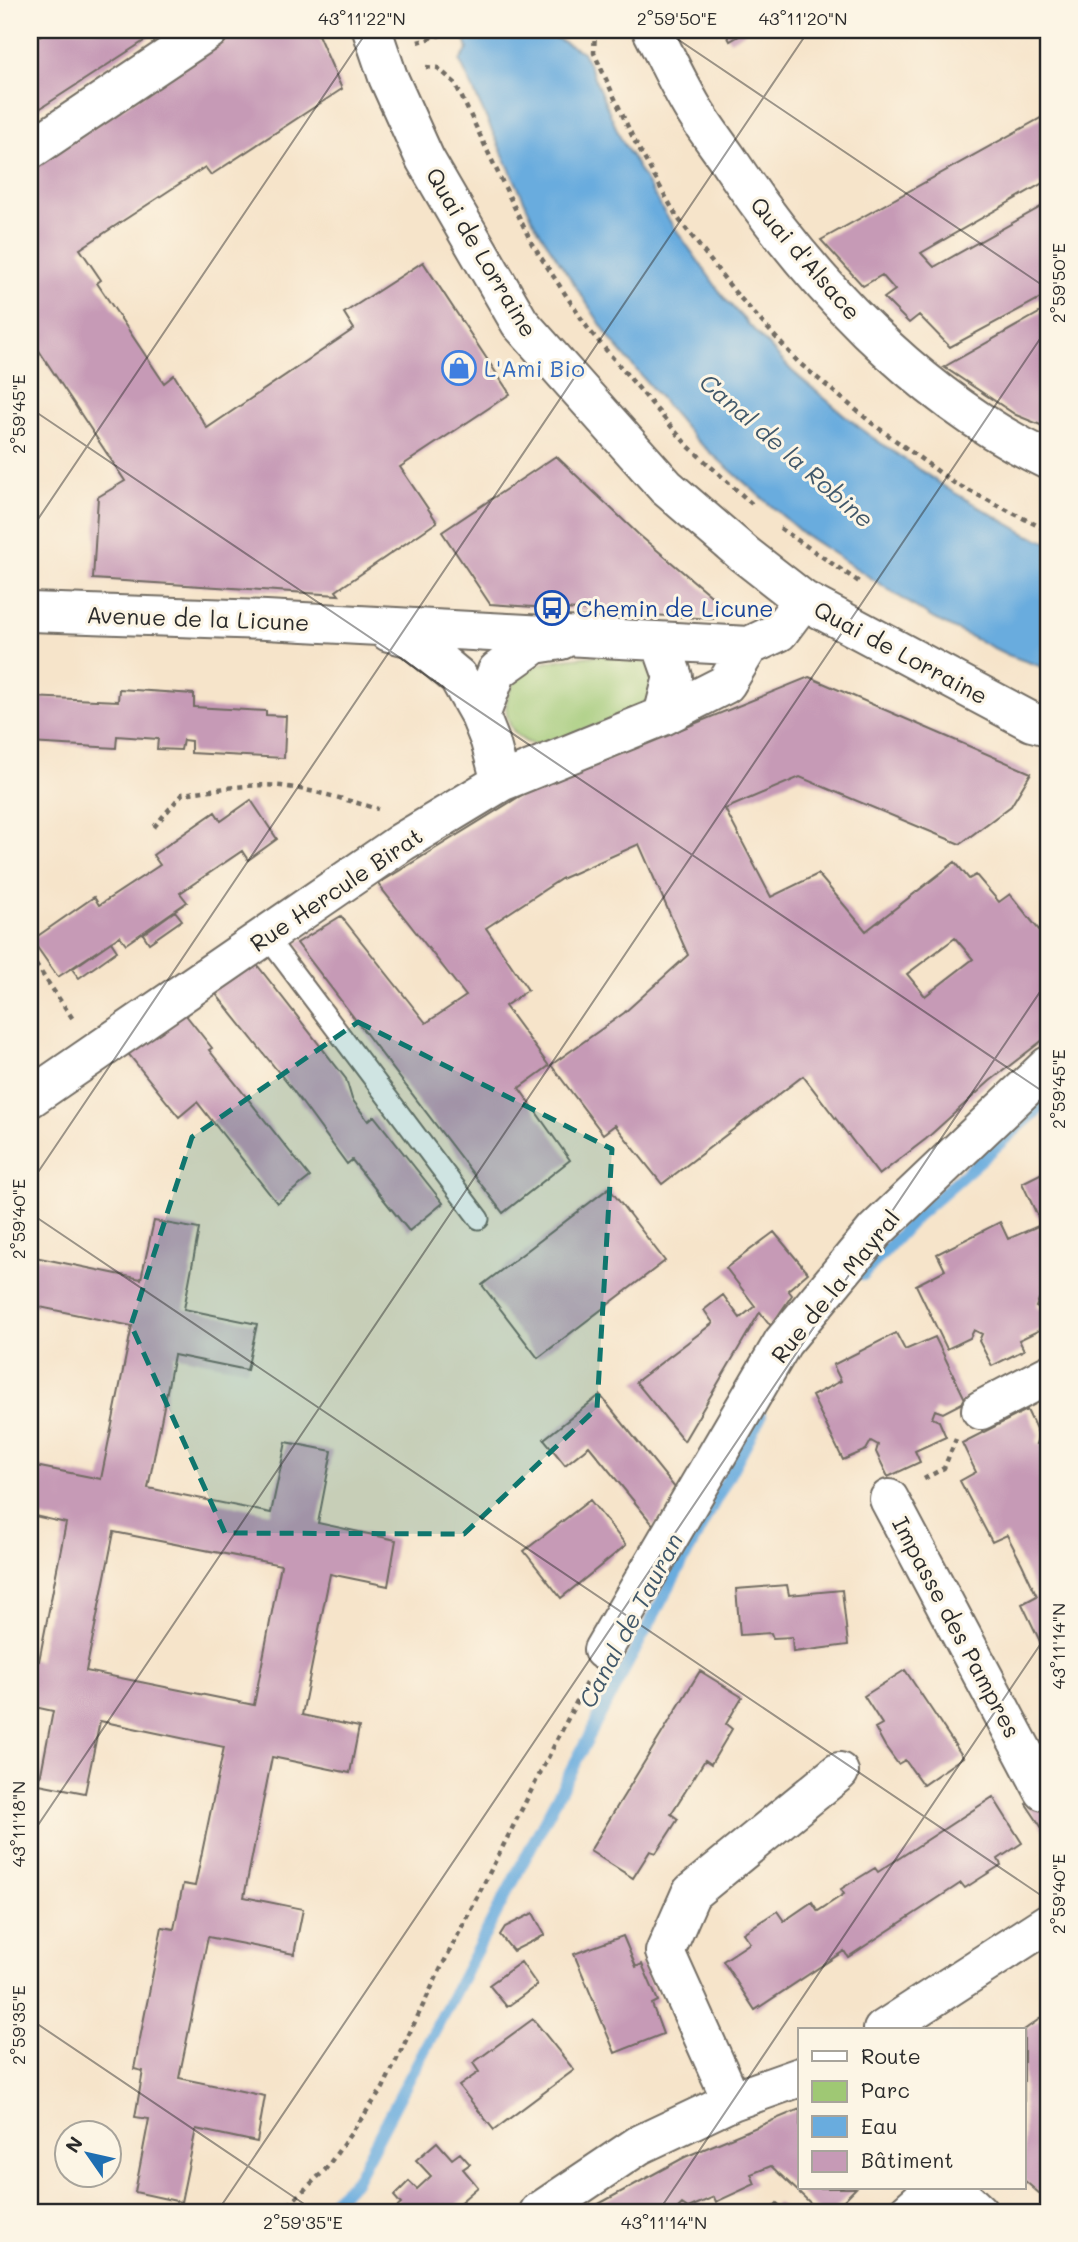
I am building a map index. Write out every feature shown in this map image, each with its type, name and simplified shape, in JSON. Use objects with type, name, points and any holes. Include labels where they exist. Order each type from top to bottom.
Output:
[{"type":"street","points":[[30,150],[209,30]]},
{"type":"street","name":"Quai de Lorraine","points":[[372,30],[388,77],[425,159],[520,323],[666,487],[803,600],[1032,722],[1048,726]]},
{"type":"street","name":"Quai d'Alsace","points":[[652,30],[691,106],[758,206],[839,303],[930,386],[1011,442],[1048,460]]},
{"type":"street","name":"Rue Hercule Birat","points":[[30,1098],[402,842],[501,782],[663,716],[726,684],[750,646],[779,632],[803,600]]},
{"type":"street","name":"Avenue de la Licune","points":[[30,611],[266,620],[367,627]]},
{"type":"street","points":[[367,627],[750,646]]},
{"type":"street","points":[[367,627],[411,638],[458,677],[480,716],[501,782]]},
{"type":"street","points":[[480,716],[497,671],[535,644],[584,636]]},
{"type":"street","points":[[661,643],[673,677],[663,716]]},
{"type":"street","name":"Rue de la Mayral","points":[[603,1650],[783,1342],[874,1231],[1048,1066]]},
{"type":"street","points":[[981,1410],[1048,1375]]},
{"type":"street","name":"Impasse des Pampres","points":[[890,1499],[1044,1791]]},
{"type":"street","points":[[732,2101],[665,1952],[691,1893],[839,1772]]},
{"type":"street","points":[[886,2028],[1048,1923]]},
{"type":"street","points":[[541,2212],[639,2145],[732,2101],[798,2078]]},
{"type":"street","points":[[908,2212],[932,2190]]},
{"type":"street","points":[[954,2190],[978,2212]]},
{"type":"lane","points":[[266,936],[479,1219]]},
{"type":"path","points":[[416,43],[457,30]]},
{"type":"path","points":[[595,30],[594,53],[634,140],[677,217],[743,302],[799,362],[873,424],[954,483],[1048,531]]},
{"type":"path","points":[[425,67],[438,68],[455,83],[532,244],[589,330],[687,445],[752,505]]},
{"type":"path","points":[[771,522],[870,589]]},
{"type":"path","points":[[154,827],[182,794],[280,786],[384,810],[402,842]]},
{"type":"path","points":[[30,956],[96,1053]]},
{"type":"path","points":[[890,1499],[944,1468],[963,1424],[981,1410]]},
{"type":"path","points":[[281,2212],[325,2169],[383,2088],[603,1650]]},
{"type":"highlighted area","points":[[358,1022],[612,1149],[597,1408],[464,1534],[225,1533],[131,1325],[192,1137]]},
{"type":"green space","points":[[601,655],[642,658],[655,670],[652,696],[643,705],[555,744],[537,745],[523,740],[513,730],[508,717],[507,702],[511,688],[522,675],[545,663]]},
{"type":"water","name":"Canal de la Robine","points":[[462,30],[540,30],[583,52],[621,139],[667,217],[725,299],[792,371],[866,433],[948,489],[1028,535],[1048,542],[1048,669],[1008,655],[932,618],[802,533],[695,439],[611,340],[536,226],[460,61],[468,49]]},
{"type":"building","points":[[49,30],[161,30],[30,115],[30,42]]},
{"type":"building","points":[[241,30],[316,30],[342,89],[211,175],[205,167],[80,249],[101,280],[97,283],[164,383],[174,375],[207,428],[354,329],[344,313],[423,262],[510,394],[400,467],[437,522],[336,591],[339,595],[93,579],[98,497],[125,481],[30,337],[30,169]]},
{"type":"building","points":[[724,30],[749,30],[730,41]]},
{"type":"building","points":[[1048,114],[1048,180],[921,253],[934,267],[1048,203],[1048,294],[950,347],[919,315],[909,323],[884,298],[895,290],[882,275],[863,286],[821,240]]},
{"type":"building","points":[[1048,308],[1048,428],[1016,415],[944,367]]},
{"type":"building","points":[[556,456],[638,534],[723,606],[713,619],[490,604],[442,532]]},
{"type":"building","points":[[809,677],[1031,773],[1011,806],[960,844],[800,777],[725,809],[771,897],[818,874],[866,931],[955,862],[969,879],[976,875],[999,902],[1010,894],[1039,930],[1048,922],[1048,1036],[879,1175],[803,1076],[662,1184],[615,1125],[603,1134],[551,1065],[624,1013],[688,955],[639,844],[561,879],[486,928],[528,990],[505,1006],[549,1066],[519,1088],[570,1160],[503,1213],[297,943],[341,916],[426,1023],[466,996],[378,884],[525,793]],"holes":[[[955,938],[973,959],[925,996],[907,974]]]},
{"type":"building","points":[[119,689],[194,694],[194,707],[266,711],[266,715],[286,716],[284,758],[191,753],[191,741],[183,740],[181,750],[157,749],[158,739],[117,736],[116,748],[30,743],[30,697],[118,701]]},
{"type":"building","points":[[251,800],[277,839],[248,860],[242,851],[180,893],[187,902],[126,944],[120,936],[58,977],[32,940],[94,897],[99,905],[160,865],[153,855],[215,812],[221,821]]},
{"type":"building","points":[[175,911],[182,920],[149,943],[143,934]]},
{"type":"building","points":[[111,942],[117,951],[79,978],[72,969]]},
{"type":"building","points":[[254,961],[346,1079],[352,1099],[368,1121],[374,1116],[443,1203],[409,1231],[352,1160],[347,1164],[292,1089],[212,989]]},
{"type":"building","points":[[181,1009],[212,1048],[209,1050],[310,1177],[277,1203],[197,1102],[179,1117],[123,1047]]},
{"type":"building","points":[[1048,1170],[1048,1238],[1022,1183]]},
{"type":"building","points":[[609,1188],[665,1261],[538,1358],[482,1285]]},
{"type":"building","points":[[154,1221],[199,1229],[184,1309],[257,1324],[247,1370],[174,1355],[148,1488],[271,1513],[286,1442],[332,1451],[318,1523],[396,1540],[388,1586],[330,1574],[302,1715],[359,1727],[350,1773],[272,1757],[244,1897],[303,1909],[294,1954],[208,1937],[179,2078],[265,2096],[257,2142],[196,2129],[181,2202],[135,2192],[149,2119],[135,2117],[143,2071],[134,2069],[162,1927],[174,1929],[183,1884],[195,1886],[224,1747],[100,1721],[85,1793],[39,1784],[53,1711],[30,1706],[30,1659],[39,1661],[66,1523],[30,1515],[30,1465],[101,1479],[132,1326],[30,1305],[30,1256],[141,1279]],"holes":[[[114,1532],[281,1565],[254,1705],[86,1671]]]},
{"type":"building","points":[[1000,1222],[1008,1239],[1038,1226],[1048,1245],[1048,1300],[1039,1299],[1036,1307],[1042,1310],[1048,1326],[1019,1340],[1024,1350],[992,1366],[979,1341],[982,1334],[974,1330],[970,1338],[947,1349],[916,1285],[945,1270],[937,1254]]},
{"type":"building","points":[[774,1232],[808,1273],[788,1290],[792,1295],[771,1326],[760,1312],[684,1441],[636,1382],[713,1323],[704,1310],[723,1295],[740,1318],[755,1306],[726,1268]]},
{"type":"building","points":[[896,1333],[905,1350],[935,1337],[966,1401],[943,1413],[935,1410],[932,1418],[939,1421],[946,1437],[915,1451],[920,1462],[888,1477],[876,1452],[878,1445],[871,1441],[866,1450],[843,1460],[812,1396],[841,1381],[833,1365]]},
{"type":"building","points":[[600,1395],[676,1489],[654,1526],[589,1446],[565,1465],[544,1439]]},
{"type":"building","points":[[1027,1410],[1039,1435],[1036,1444],[1045,1445],[1048,1437],[1048,1658],[1022,1604],[1037,1596],[1022,1564],[1007,1535],[992,1542],[960,1481],[976,1472],[962,1443]]},
{"type":"building","points":[[590,1500],[626,1545],[561,1598],[524,1551]]},
{"type":"building","points":[[787,1585],[789,1595],[842,1590],[848,1645],[793,1652],[792,1637],[773,1638],[771,1633],[740,1635],[736,1589]]},
{"type":"building","points":[[905,1670],[963,1757],[923,1785],[905,1760],[898,1764],[885,1746],[875,1728],[882,1724],[864,1696]]},
{"type":"building","points":[[700,1671],[742,1697],[726,1724],[732,1729],[711,1764],[705,1760],[671,1814],[678,1819],[656,1853],[650,1851],[633,1878],[590,1851]]},
{"type":"building","points":[[1048,1788],[1048,1837],[1026,1804]]},
{"type":"building","points":[[993,1797],[1022,1843],[998,1859],[1001,1865],[965,1888],[961,1883],[848,1957],[844,1951],[755,2010],[723,1961],[750,1943],[743,1933],[777,1911],[784,1921],[812,1902],[818,1911],[844,1894],[841,1889],[875,1868],[878,1872]]},
{"type":"building","points":[[533,1913],[545,1935],[513,1951],[500,1935],[505,1927]]},
{"type":"building","points":[[623,1936],[636,1967],[642,1964],[658,2001],[652,2004],[663,2034],[615,2053],[574,1954]]},
{"type":"building","points":[[521,1962],[537,1985],[507,2007],[489,1985]]},
{"type":"building","points":[[1048,2013],[1048,2201],[1026,2182],[1026,2029]]},
{"type":"building","points":[[533,2019],[574,2070],[494,2130],[459,2086],[479,2072],[473,2063]]},
{"type":"building","points":[[798,2110],[798,2190],[854,2190],[832,2212],[820,2212],[771,2166],[751,2174],[755,2184],[716,2202],[714,2197],[688,2208],[682,2204],[674,2212],[584,2212],[685,2157]]},
{"type":"building","points":[[437,2142],[452,2159],[460,2153],[470,2164],[463,2169],[478,2187],[449,2212],[392,2212],[401,2204],[394,2196],[409,2181],[417,2189],[431,2176],[416,2160]]},
{"type":"building","points":[[777,2203],[787,2212],[769,2212]]},
{"type":"waterway","name":"Canal de Tauran","points":[[863,1275],[916,1217],[1048,1101]]},
{"type":"waterway","name":"Canal de Tauran","points":[[320,2212],[356,2180],[761,1416]]},
{"type":"place","name":"L'Ami Bio","points":[[459,368]]},
{"type":"place","name":"Chemin de Licune","points":[[552,608]]}]
